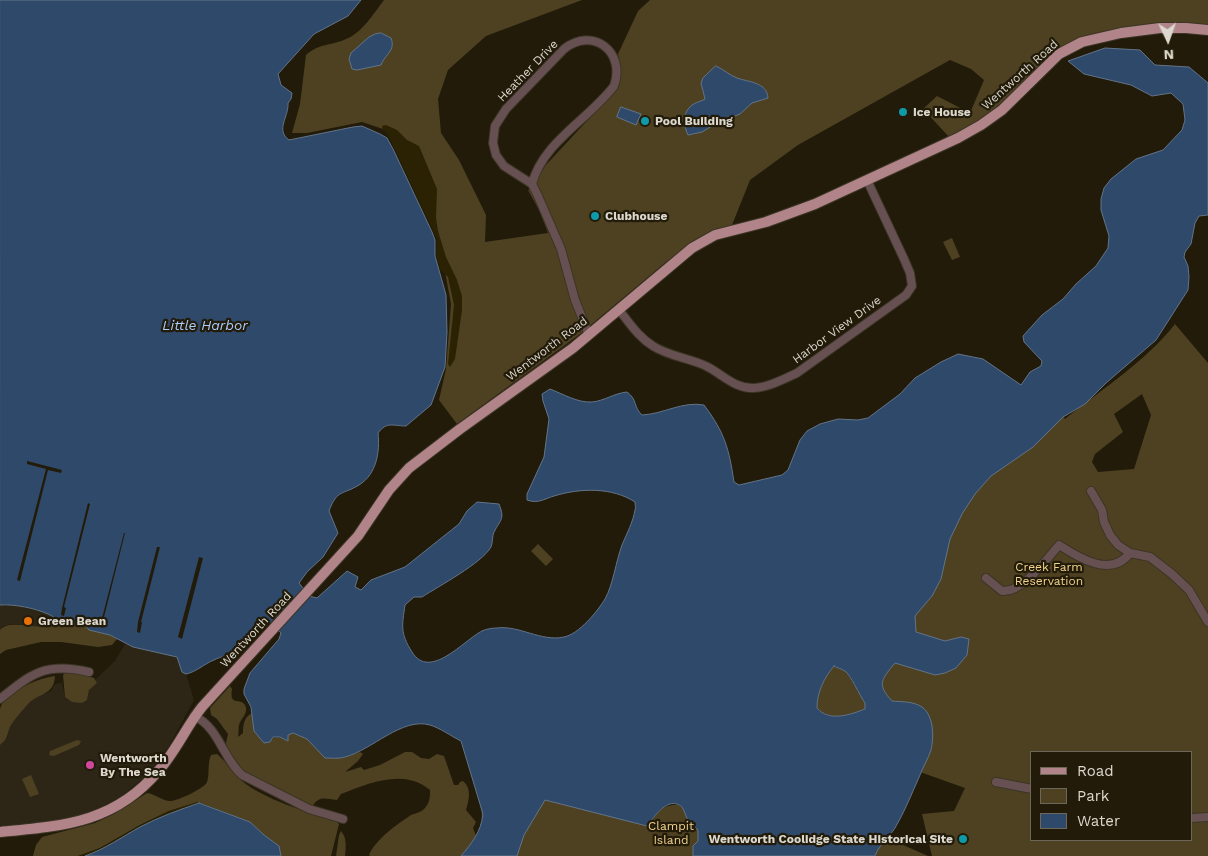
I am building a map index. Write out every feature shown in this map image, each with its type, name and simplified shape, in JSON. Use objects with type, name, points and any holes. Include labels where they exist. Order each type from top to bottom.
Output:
[{"type":"main road","name":"Wentworth Road","points":[[0,832],[71,824],[96,816],[120,804],[141,788],[159,770],[194,716],[358,536],[389,490],[409,468],[589,335],[682,256],[703,241],[792,214],[942,146],[981,125],[1012,101],[1050,62],[1070,47],[1095,38],[1134,31],[1160,28],[1208,30]]},
{"type":"street","name":"Heather Drive","points":[[589,40],[600,43],[609,50],[616,66],[614,86],[548,153],[537,167],[532,184],[509,170],[496,155],[493,143],[496,122],[529,84],[569,45],[589,40]]},
{"type":"street","name":"Harbor View Drive","points":[[619,310],[634,329],[652,346],[705,365],[740,386],[760,387],[791,376],[906,295],[912,286],[910,273],[867,180]]},
{"type":"street","points":[[532,184],[561,249],[575,300],[589,335]]},
{"type":"street","points":[[1092,491],[1102,510],[1104,522],[1110,535],[1118,545],[1130,553],[1150,557],[1172,574],[1189,590],[1208,622]]},
{"type":"street","points":[[986,578],[1002,590],[1008,591],[1018,588],[1059,545],[1084,560],[1104,565],[1118,563],[1130,553]]},
{"type":"street","points":[[0,699],[26,678],[43,671],[70,669],[89,672]]},
{"type":"street","points":[[194,716],[201,719],[213,732],[235,769],[242,775],[309,809],[343,819]]},
{"type":"street","points":[[996,782],[1030,789]]},
{"type":"street","points":[[1193,818],[1208,817]]},
{"type":"shaded area","points":[[0,605],[20,606],[49,614],[61,622],[54,627],[13,624],[3,626],[0,630]]},
{"type":"shaded area","points":[[125,644],[178,657],[182,672],[186,674],[194,700],[169,746],[146,776],[120,797],[93,811],[59,821],[0,826],[0,745],[8,736],[8,730],[12,722],[31,701],[51,691],[55,684],[62,683],[65,697],[87,700],[89,690],[97,683],[95,680],[115,661]]},
{"type":"green space","points":[[384,0],[582,0],[486,36],[448,70],[438,99],[441,133],[459,160],[486,215],[485,242],[548,233],[539,210],[528,190],[537,186],[536,182],[545,166],[611,95],[621,77],[618,54],[638,11],[650,0],[1208,0],[1208,27],[1144,26],[1094,34],[1069,44],[987,117],[950,138],[923,109],[937,96],[970,113],[984,80],[971,69],[950,60],[798,145],[750,180],[732,225],[697,239],[666,262],[580,334],[457,424],[439,400],[446,369],[451,304],[437,229],[392,132],[362,122],[307,133],[292,133],[300,104],[306,55],[316,48],[352,36],[367,22]]},
{"type":"green space","points":[[952,238],[960,257],[952,260],[943,242]]},
{"type":"green space","name":"Creek Farm Reservation","points":[[1175,324],[1208,363],[1208,856],[932,856],[922,814],[954,811],[965,788],[920,772],[869,690],[910,624],[964,498],[1062,414],[1065,419],[1151,350]],"holes":[[[1142,394],[1151,415],[1134,469],[1098,472],[1092,462],[1095,454],[1123,432],[1114,414]]]},
{"type":"green space","points":[[538,544],[553,559],[546,566],[531,551]]},
{"type":"green space","points":[[61,622],[85,625],[89,630],[110,635],[117,639],[112,645],[98,647],[61,642],[41,642],[6,650],[0,654],[0,630],[5,626],[45,626]]},
{"type":"green space","points":[[834,666],[846,671],[865,703],[865,709],[847,715],[834,716],[828,715],[817,708],[818,696],[822,686]]},
{"type":"green space","points":[[72,671],[94,678],[97,683],[89,690],[87,700],[82,703],[72,702],[65,697],[63,675],[66,672]]},
{"type":"green space","points":[[55,676],[52,687],[29,703],[13,722],[7,738],[0,745],[0,709],[3,703],[8,697],[23,687]]},
{"type":"green space","name":"Clampit Island","points":[[230,686],[233,700],[243,703],[246,708],[239,725],[238,737],[243,733],[246,719],[252,713],[254,731],[264,743],[276,738],[288,741],[288,735],[292,733],[307,739],[326,758],[343,758],[360,752],[363,754],[345,772],[361,767],[364,770],[380,765],[405,752],[412,752],[421,758],[429,759],[437,754],[444,756],[454,785],[458,785],[463,781],[468,787],[469,798],[466,810],[476,822],[473,828],[476,836],[482,821],[478,795],[500,777],[647,826],[663,808],[678,805],[761,856],[370,856],[376,843],[387,833],[411,815],[425,808],[428,804],[430,790],[420,783],[409,780],[386,780],[341,794],[337,800],[320,799],[312,807],[241,771],[229,752],[226,743],[228,734],[217,719],[211,715],[210,708]]},
{"type":"green space","points":[[77,740],[81,741],[79,745],[54,756],[49,755],[50,751]]},
{"type":"green space","points":[[217,754],[238,777],[262,794],[287,805],[336,821],[339,824],[331,856],[281,856],[279,846],[250,822],[198,802],[169,811],[100,848],[78,856],[33,856],[36,845],[42,837],[95,823],[112,815],[147,793],[173,801],[196,791],[207,782],[211,755]]},
{"type":"green space","points":[[31,775],[39,794],[30,797],[22,779]]},
{"type":"green space","points":[[341,831],[346,846],[345,856],[336,856],[339,835]]},
{"type":"green space","points":[[885,837],[928,856],[874,856],[879,844]]},
{"type":"sand","points":[[386,125],[397,130],[407,140],[419,146],[437,189],[436,218],[438,231],[446,257],[462,296],[462,310],[455,359],[450,367],[448,364],[454,305],[448,277],[440,270],[436,255],[437,239],[387,133],[383,130],[382,126]]},
{"type":"sand","points":[[198,802],[204,805],[199,803],[162,816],[95,853],[78,856],[100,848],[169,811]]},
{"type":"water","name":"Little Harbor","points":[[0,0],[361,0],[348,16],[314,34],[278,74],[281,85],[292,93],[288,103],[283,132],[289,140],[362,126],[387,138],[435,240],[435,256],[446,295],[447,332],[445,367],[431,405],[406,426],[387,426],[378,433],[378,454],[370,475],[359,485],[335,499],[329,511],[338,533],[323,557],[307,572],[299,583],[309,596],[317,598],[347,571],[358,577],[355,587],[361,590],[371,580],[405,567],[459,524],[467,511],[477,502],[499,504],[502,513],[501,519],[493,534],[491,547],[486,553],[459,574],[422,597],[414,597],[405,605],[403,624],[405,640],[419,660],[428,662],[447,656],[482,631],[489,629],[514,629],[538,636],[555,638],[570,635],[576,632],[592,616],[608,593],[622,545],[633,519],[635,502],[626,497],[596,490],[574,491],[538,501],[527,500],[527,494],[544,457],[549,419],[542,394],[550,389],[576,400],[592,402],[627,392],[633,398],[637,409],[642,415],[681,406],[704,405],[717,424],[725,442],[734,482],[739,485],[782,475],[788,470],[800,440],[807,431],[820,424],[838,419],[858,420],[868,418],[900,394],[915,378],[958,354],[983,359],[1021,385],[1030,372],[1041,366],[1042,361],[1024,342],[1023,336],[1042,315],[1063,299],[1096,266],[1108,248],[1109,236],[1101,210],[1104,188],[1111,179],[1136,159],[1163,150],[1182,130],[1185,120],[1183,104],[1171,93],[1152,96],[1131,85],[1084,74],[1068,61],[1105,48],[1140,50],[1155,65],[1189,67],[1208,83],[1208,215],[1199,216],[1195,223],[1191,244],[1185,252],[1184,257],[1188,266],[1189,277],[1188,290],[1156,340],[1106,383],[1085,404],[1063,417],[1033,447],[991,476],[975,494],[962,514],[950,539],[941,579],[932,596],[915,616],[916,632],[945,641],[961,637],[969,639],[967,655],[956,668],[935,675],[895,663],[884,678],[882,686],[892,701],[915,704],[926,711],[931,721],[933,739],[930,753],[902,815],[875,856],[693,856],[693,846],[698,841],[698,830],[688,819],[682,807],[677,804],[667,805],[647,826],[545,800],[524,835],[517,856],[461,856],[478,832],[483,814],[461,741],[434,726],[419,724],[398,730],[345,757],[325,758],[307,739],[293,733],[288,735],[288,741],[280,737],[273,737],[270,742],[264,743],[254,731],[251,707],[244,694],[244,689],[250,673],[279,639],[281,633],[271,623],[262,622],[233,652],[186,674],[182,672],[177,657],[133,647],[110,635],[89,630],[85,625],[62,622],[37,610],[0,605]],"holes":[[[834,666],[845,671],[850,676],[865,703],[865,709],[846,715],[834,716],[827,715],[817,708],[818,696],[824,680]]]},
{"type":"water","points":[[381,33],[391,38],[392,46],[381,65],[357,70],[352,69],[349,59],[351,53],[369,37]]},
{"type":"water","points":[[716,66],[734,77],[761,86],[767,93],[768,98],[752,103],[740,114],[717,123],[702,132],[688,135],[685,124],[687,110],[705,99],[701,83],[703,78]]},
{"type":"water","points":[[621,107],[641,114],[636,125],[617,117]]},
{"type":"water","points":[[199,803],[250,822],[279,846],[281,856],[85,856],[147,823]]},
{"type":"pier","points":[[27,461],[62,470],[61,473],[48,470],[20,581],[17,580],[46,469],[27,464]]},
{"type":"pier","points":[[88,503],[90,504],[64,607],[66,608],[64,616],[61,615],[62,608]]},
{"type":"pier","points":[[124,533],[103,621],[105,622],[103,628],[101,627],[101,622]]},
{"type":"pier","points":[[157,547],[160,547],[141,622],[140,633],[137,632],[138,622]]},
{"type":"pier","points":[[199,557],[203,558],[182,639],[178,637]]},
{"type":"place","name":"Ice House","points":[[903,112]]},
{"type":"place","name":"Pool Building","points":[[645,121]]},
{"type":"place","name":"Clubhouse","points":[[595,216]]},
{"type":"place","name":"Green Bean","points":[[28,621]]},
{"type":"place","name":"Wentworth By The Sea","points":[[90,765]]},
{"type":"place","name":"Wentworth Coolidge State Historical Site","points":[[963,839]]}]
